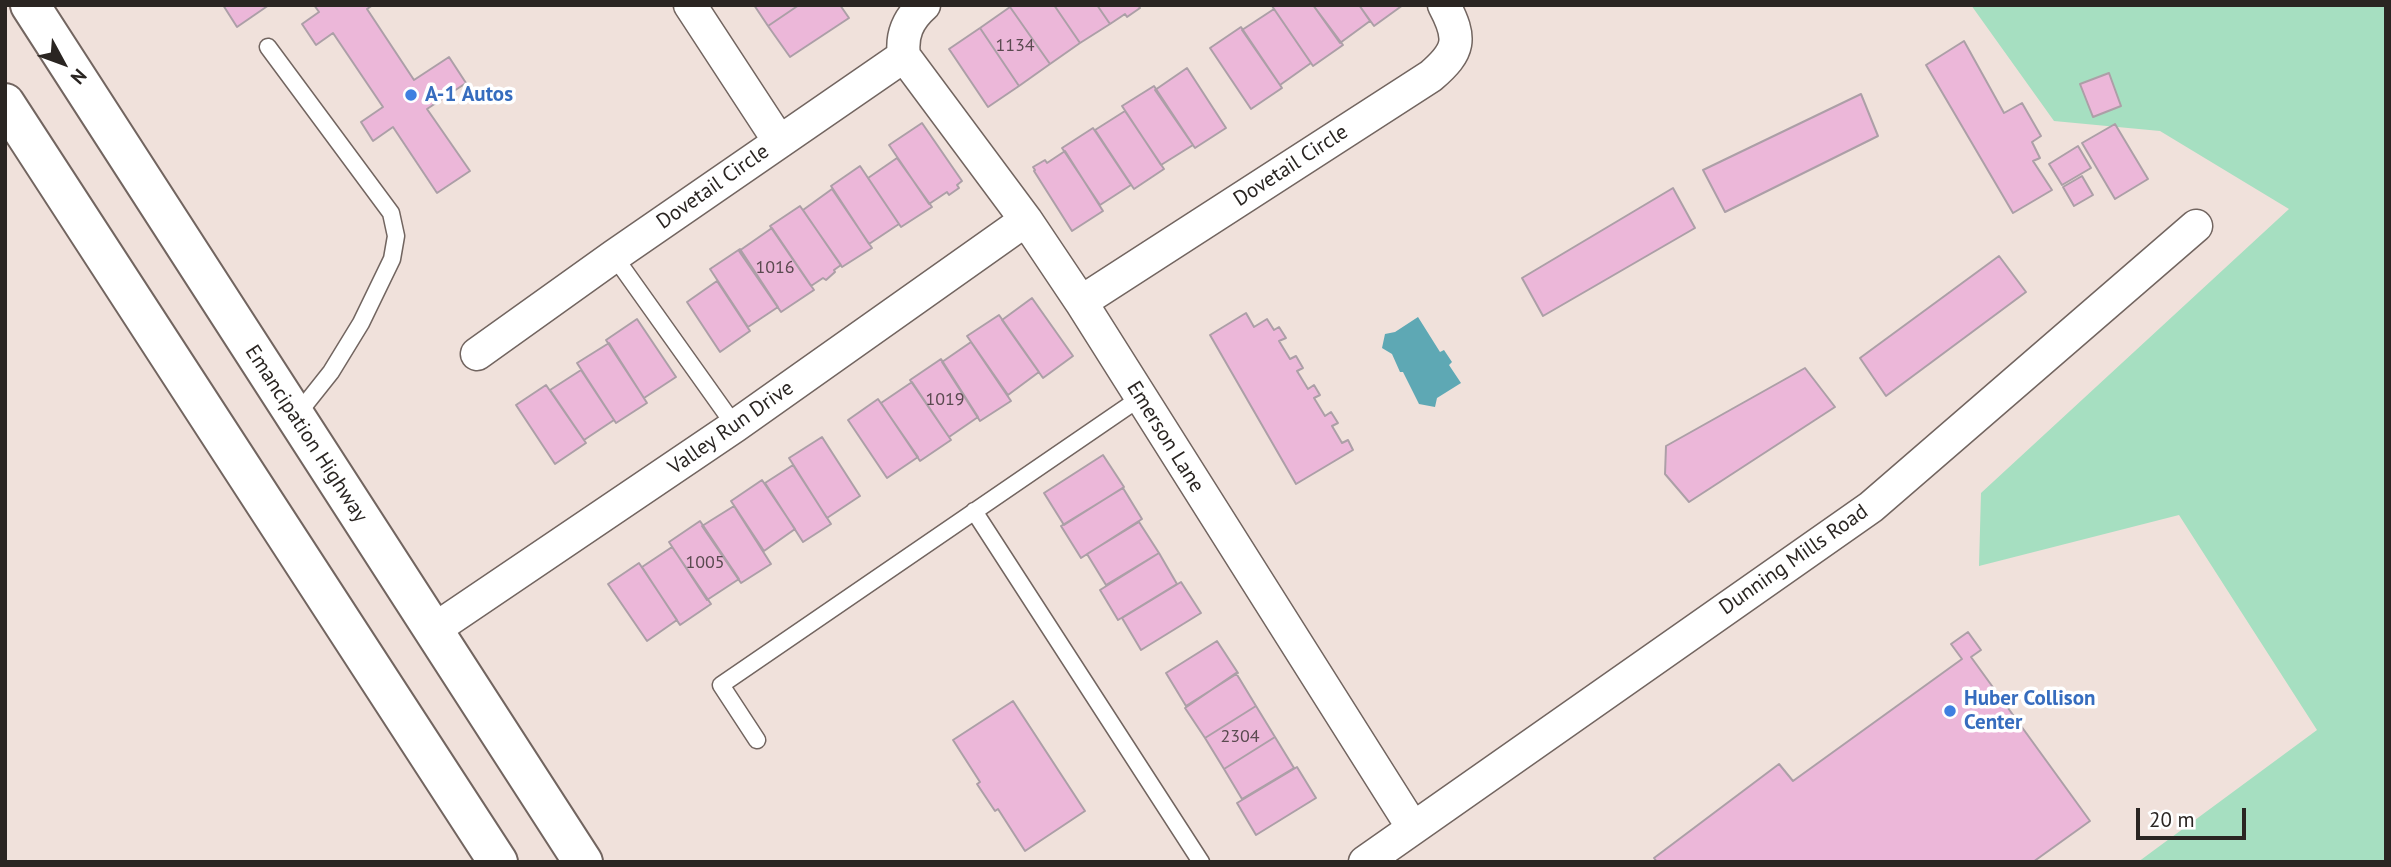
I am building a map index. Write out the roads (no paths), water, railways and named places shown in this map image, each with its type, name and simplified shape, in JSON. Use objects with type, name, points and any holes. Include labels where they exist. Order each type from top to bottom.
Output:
[{"type":"main road","name":"Emancipation Highway","points":[[30,5],[583,862]]},
{"type":"main road","points":[[5,103],[498,862]]},
{"type":"street","points":[[691,5],[779,141]]},
{"type":"street","points":[[904,56],[902,42],[907,26],[924,5]]},
{"type":"street","name":"Dovetail Circle","points":[[1081,302],[1432,76],[1448,61],[1456,45],[1454,23],[1444,5]]},
{"type":"street","name":"Dovetail Circle","points":[[477,354],[904,56]]},
{"type":"street","name":"Emerson Lane","points":[[904,56],[1026,220],[1081,302],[1413,828]]},
{"type":"street","name":"Valley Run Drive","points":[[432,631],[735,426],[1026,220]]},
{"type":"street","name":"Dunning Mills Road","points":[[1365,862],[1871,507],[2196,226]]},
{"type":"lane","points":[[268,47],[391,213],[396,236],[392,260],[361,323],[331,372],[295,417]]},
{"type":"lane","points":[[614,256],[735,426]]},
{"type":"lane","points":[[757,740],[720,685],[1140,398]]},
{"type":"lane","points":[[974,511],[1201,862]]},
{"type":"water","points":[[1418,317],[1440,352],[1444,350],[1452,362],[1449,365],[1461,383],[1437,398],[1435,407],[1419,404],[1392,354],[1382,348],[1385,334],[1395,332]]},
{"type":"place","name":"A-1 Autos","points":[[411,95]]},
{"type":"place","name":"Huber Collison Center","points":[[1950,711]]}]
